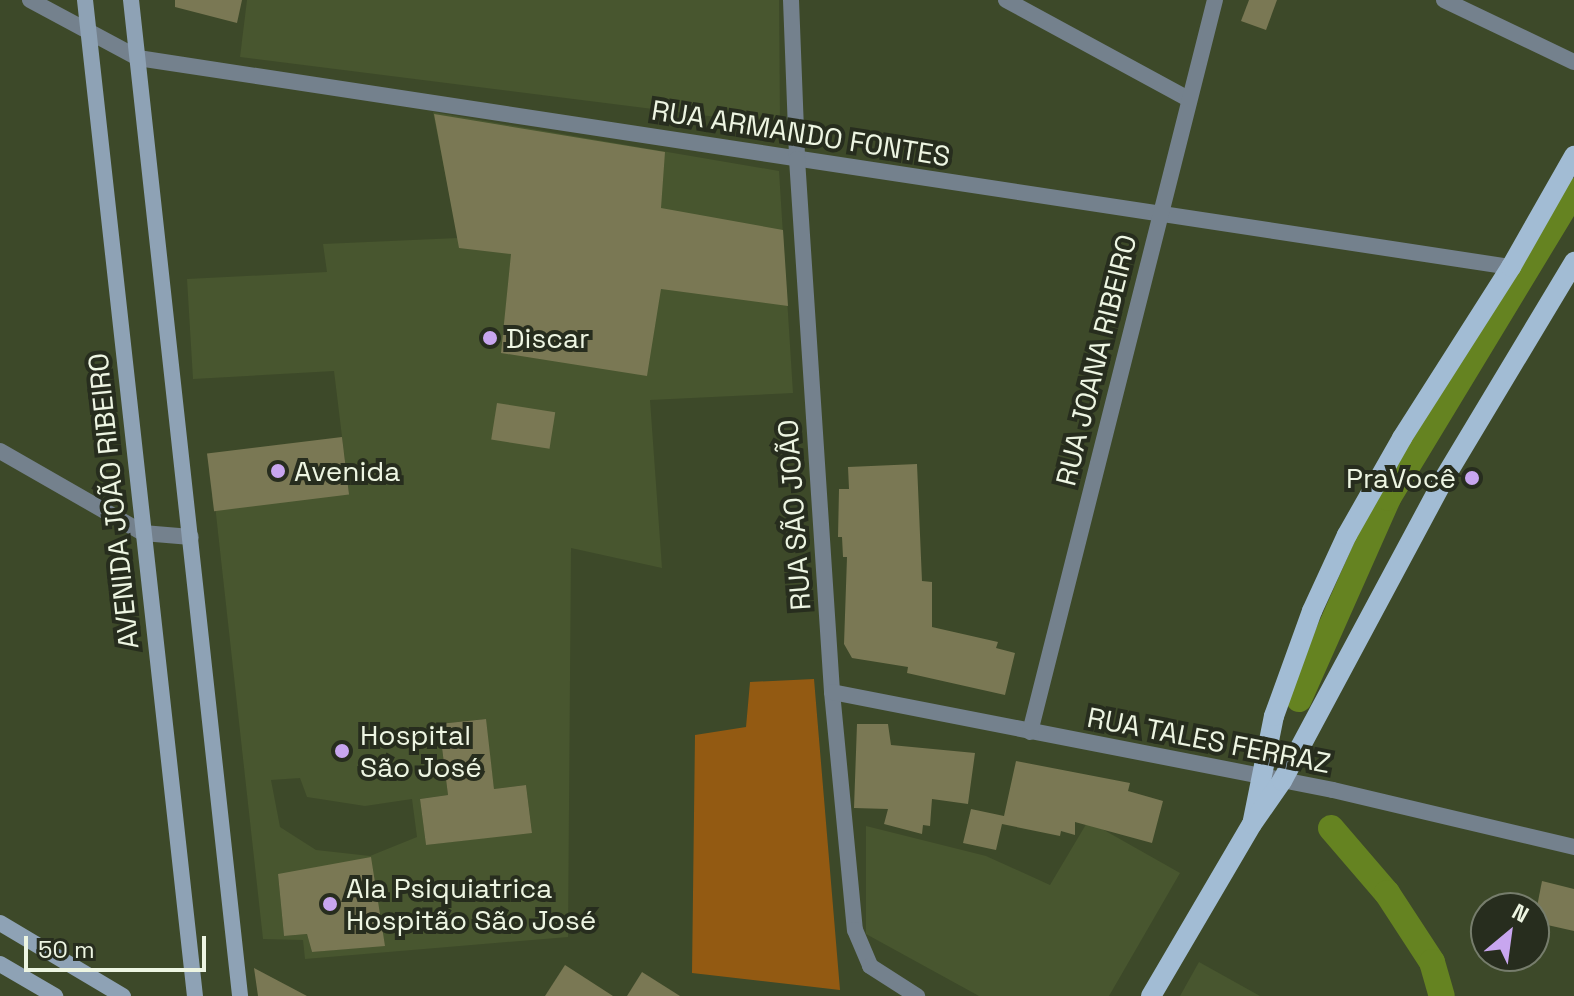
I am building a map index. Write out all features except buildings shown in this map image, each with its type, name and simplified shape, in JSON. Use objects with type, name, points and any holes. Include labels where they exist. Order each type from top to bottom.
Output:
[{"type":"main road","name":"AVENIDA JOÃO RIBEIRO","points":[[85,0],[195,996]]},
{"type":"main road","points":[[131,0],[240,996]]},
{"type":"main road","points":[[1252,824],[1259,778],[1287,677],[1312,611],[1347,535],[1402,438],[1511,267],[1574,156]]},
{"type":"main road","points":[[1151,996],[1252,824],[1282,781],[1442,482],[1574,262]]},
{"type":"main road","points":[[0,923],[123,996]]},
{"type":"main road","points":[[0,964],[55,996]]},
{"type":"street","name":"RUA ARMANDO FONTES","points":[[30,0],[138,58],[1511,267]]},
{"type":"street","name":"RUA SÃO JOÃO","points":[[791,0],[797,159],[832,692],[857,940],[870,966],[917,996]]},
{"type":"street","points":[[1006,0],[1188,99]]},
{"type":"street","name":"RUA JOANA RIBEIRO","points":[[1030,732],[1215,0]]},
{"type":"street","points":[[1444,0],[1462,4],[1574,62]]},
{"type":"street","points":[[0,451],[143,533],[191,537]]},
{"type":"street","name":"RUA TALES FERRAZ","points":[[832,692],[1282,781],[1574,847]]},
{"type":"shaded area","points":[[247,0],[779,0],[780,125],[240,57]]},
{"type":"shaded area","points":[[433,112],[779,171],[793,393],[650,400],[662,568],[571,548],[568,937],[305,959],[303,940],[263,939],[215,505],[349,494],[334,371],[193,379],[187,279],[327,272],[323,244],[458,238]],"holes":[[[485,719],[494,789],[526,785],[532,832],[426,845],[420,799],[448,795],[439,724]],[[300,778],[307,797],[365,806],[412,799],[417,837],[370,856],[316,850],[280,827],[271,780]],[[278,874],[385,945],[312,952],[307,934],[284,936]]]},
{"type":"shaded area","points":[[814,679],[840,990],[692,973],[695,735],[746,727],[750,682]]},
{"type":"shaded area","points":[[1088,821],[1180,873],[1109,996],[979,996],[866,934],[866,826],[986,856],[1050,885]]},
{"type":"shaded area","points":[[1199,962],[1260,996],[1180,996]]},
{"type":"waterway","points":[[1299,699],[1388,498],[1574,191]]},
{"type":"waterway","points":[[1331,828],[1387,893],[1432,962],[1442,996]]},
{"type":"place","name":"Discar","points":[[490,338]]},
{"type":"place","name":"Avenida","points":[[278,471]]},
{"type":"place","name":"PraVocê","points":[[1472,478]]},
{"type":"place","name":"Hospital São José","points":[[342,751]]},
{"type":"place","name":"Ala Psiquiatrica Hospitão São José","points":[[330,904]]}]
